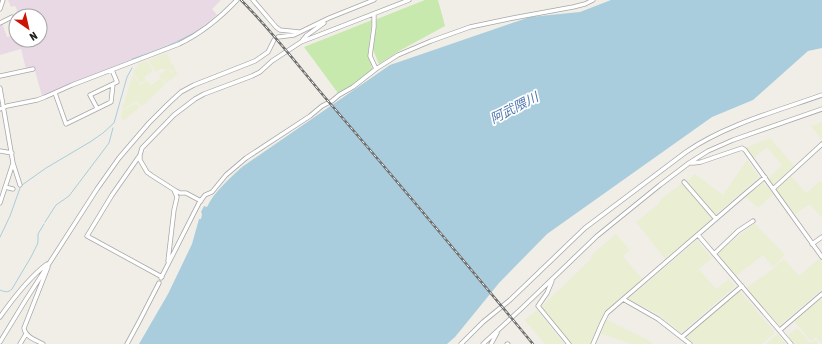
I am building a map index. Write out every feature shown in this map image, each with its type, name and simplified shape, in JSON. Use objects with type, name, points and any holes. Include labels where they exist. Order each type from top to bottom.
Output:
[{"type":"street","points":[[0,9],[3,0]]},
{"type":"street","points":[[2,108],[37,100],[167,50],[192,38],[205,29],[219,18],[237,0]]},
{"type":"street","points":[[253,0],[280,30],[300,32]]},
{"type":"street","points":[[0,342],[97,189],[119,158],[150,123],[181,92],[194,84],[255,61],[268,52],[276,39],[294,35],[329,18],[374,0]]},
{"type":"street","points":[[409,0],[301,42],[272,61],[260,72],[194,99],[174,115],[142,148],[140,156],[112,195],[87,236],[162,277],[201,200],[205,195],[212,192],[226,175],[246,158],[310,116],[322,106],[353,87],[376,69],[398,55],[470,27],[520,16],[573,7],[593,0]]},
{"type":"street","points":[[374,14],[374,27],[370,56],[376,69]]},
{"type":"street","points":[[301,42],[306,36],[329,18]]},
{"type":"street","points":[[0,76],[33,69]]},
{"type":"street","points":[[98,108],[90,95],[117,82],[112,70]]},
{"type":"street","points":[[56,93],[66,124],[111,102],[113,84]]},
{"type":"street","points":[[0,88],[2,108],[13,163],[20,185]]},
{"type":"street","points":[[461,344],[483,322],[510,300],[584,228],[692,147],[714,135],[747,121],[822,95]]},
{"type":"street","points":[[483,344],[597,236],[689,163],[708,151],[733,140],[822,109]]},
{"type":"street","points":[[773,189],[822,144]]},
{"type":"street","points":[[689,163],[700,162],[742,148],[748,153],[822,257]]},
{"type":"street","points":[[0,151],[12,153]]},
{"type":"street","points":[[140,156],[140,160],[147,172],[151,175],[180,193],[186,193],[201,200]]},
{"type":"street","points":[[0,203],[1,196],[13,163]]},
{"type":"street","points":[[593,344],[607,313],[765,177]]},
{"type":"street","points":[[684,182],[716,219]]},
{"type":"street","points":[[5,187],[13,189]]},
{"type":"street","points":[[168,264],[174,210],[177,197],[173,189]]},
{"type":"street","points":[[714,254],[738,231],[753,221]]},
{"type":"street","points":[[698,235],[791,344]]},
{"type":"street","points":[[812,244],[822,238]]},
{"type":"street","points":[[0,317],[29,282],[50,262]]},
{"type":"street","points":[[43,344],[26,334],[24,330],[50,262]]},
{"type":"street","points":[[552,279],[547,293],[538,306],[569,344]]},
{"type":"street","points":[[127,344],[159,283]]},
{"type":"street","points":[[682,337],[742,286]]},
{"type":"street","points":[[780,330],[822,294]]},
{"type":"street","points":[[623,299],[658,319],[690,344]]},
{"type":"street","points":[[491,344],[498,330]]},
{"type":"street","points":[[20,344],[26,334]]},
{"type":"shaded area","points":[[8,0],[221,0],[212,9],[217,15],[201,28],[185,38],[42,96],[34,67],[26,69],[21,49],[0,55],[0,24],[2,23],[8,37],[8,48],[48,48],[48,8],[11,7]]},
{"type":"green space","points":[[425,0],[438,0],[445,26],[399,51],[379,64],[373,50],[377,19]]},
{"type":"green space","points":[[372,20],[368,54],[372,70],[352,85],[338,93],[304,47]]},
{"type":"green space","points":[[167,53],[171,61],[170,62],[176,69],[172,72],[168,69],[172,74],[176,70],[178,74],[166,83],[164,81],[173,75],[162,81],[159,76],[167,69],[164,70],[162,68],[156,72],[148,60]]},
{"type":"green space","points":[[147,61],[153,71],[144,77],[146,80],[140,83],[133,72],[138,64]]},
{"type":"green space","points":[[133,74],[140,85],[147,81],[151,85],[160,79],[162,82],[122,110]]},
{"type":"green space","points":[[164,81],[165,84],[142,106],[136,100]]},
{"type":"green space","points":[[136,103],[140,107],[123,121],[121,117],[122,111]]},
{"type":"green space","points":[[822,122],[822,140],[811,126]]},
{"type":"green space","points":[[770,138],[794,166],[774,185],[768,179],[782,165],[767,147],[754,158],[745,148]]},
{"type":"green space","points":[[747,160],[759,177],[715,215],[686,182],[695,174],[723,195]]},
{"type":"green space","points":[[791,176],[806,193],[820,181],[822,183],[822,218],[810,204],[795,214],[776,190]]},
{"type":"green space","points":[[763,182],[773,194],[758,208],[745,196]]},
{"type":"green space","points":[[682,183],[713,219],[665,259],[636,222],[660,203],[660,200]]},
{"type":"green space","points":[[754,223],[785,255],[773,267],[763,255],[736,276],[717,254]]},
{"type":"green space","points":[[616,234],[630,250],[623,256],[643,280],[621,297],[603,315],[590,344],[571,344],[541,307],[591,259],[592,255]]},
{"type":"green space","points":[[697,240],[712,258],[699,269],[716,289],[729,279],[735,286],[681,333],[658,314],[628,299]]},
{"type":"green space","points":[[784,259],[799,276],[819,259],[822,262],[822,289],[779,326],[746,288]]},
{"type":"green space","points":[[739,290],[775,333],[762,344],[694,344],[685,337]]},
{"type":"green space","points":[[822,297],[822,344],[816,337],[811,341],[794,321]]},
{"type":"green space","points":[[537,310],[564,344],[545,344],[525,320]]},
{"type":"green space","points":[[605,319],[646,339],[653,344],[631,344],[599,333]]},
{"type":"green space","points":[[797,328],[810,343],[815,340],[819,344],[794,344],[787,336]]},
{"type":"green space","points":[[777,334],[786,344],[766,344]]},
{"type":"water","name":"阿武隈川","points":[[611,0],[822,0],[822,48],[808,51],[753,100],[712,117],[547,234],[499,283],[455,337],[447,344],[139,344],[168,294],[192,244],[204,206],[207,207],[218,191],[242,167],[390,65],[530,17],[580,12]]},
{"type":"waterway","points":[[206,25],[229,5]]},
{"type":"waterway","points":[[132,59],[168,46],[202,28]]},
{"type":"waterway","points":[[22,185],[46,168],[90,142],[114,123],[127,77],[132,68]]},
{"type":"waterway","points":[[45,222],[56,205],[69,196],[109,143],[113,128]]},
{"type":"waterway","points":[[0,237],[10,216],[20,188]]},
{"type":"waterway","points":[[0,290],[6,292],[12,289],[37,245],[38,234],[44,224]]},
{"type":"railway","points":[[241,0],[275,37],[533,344]]}]
